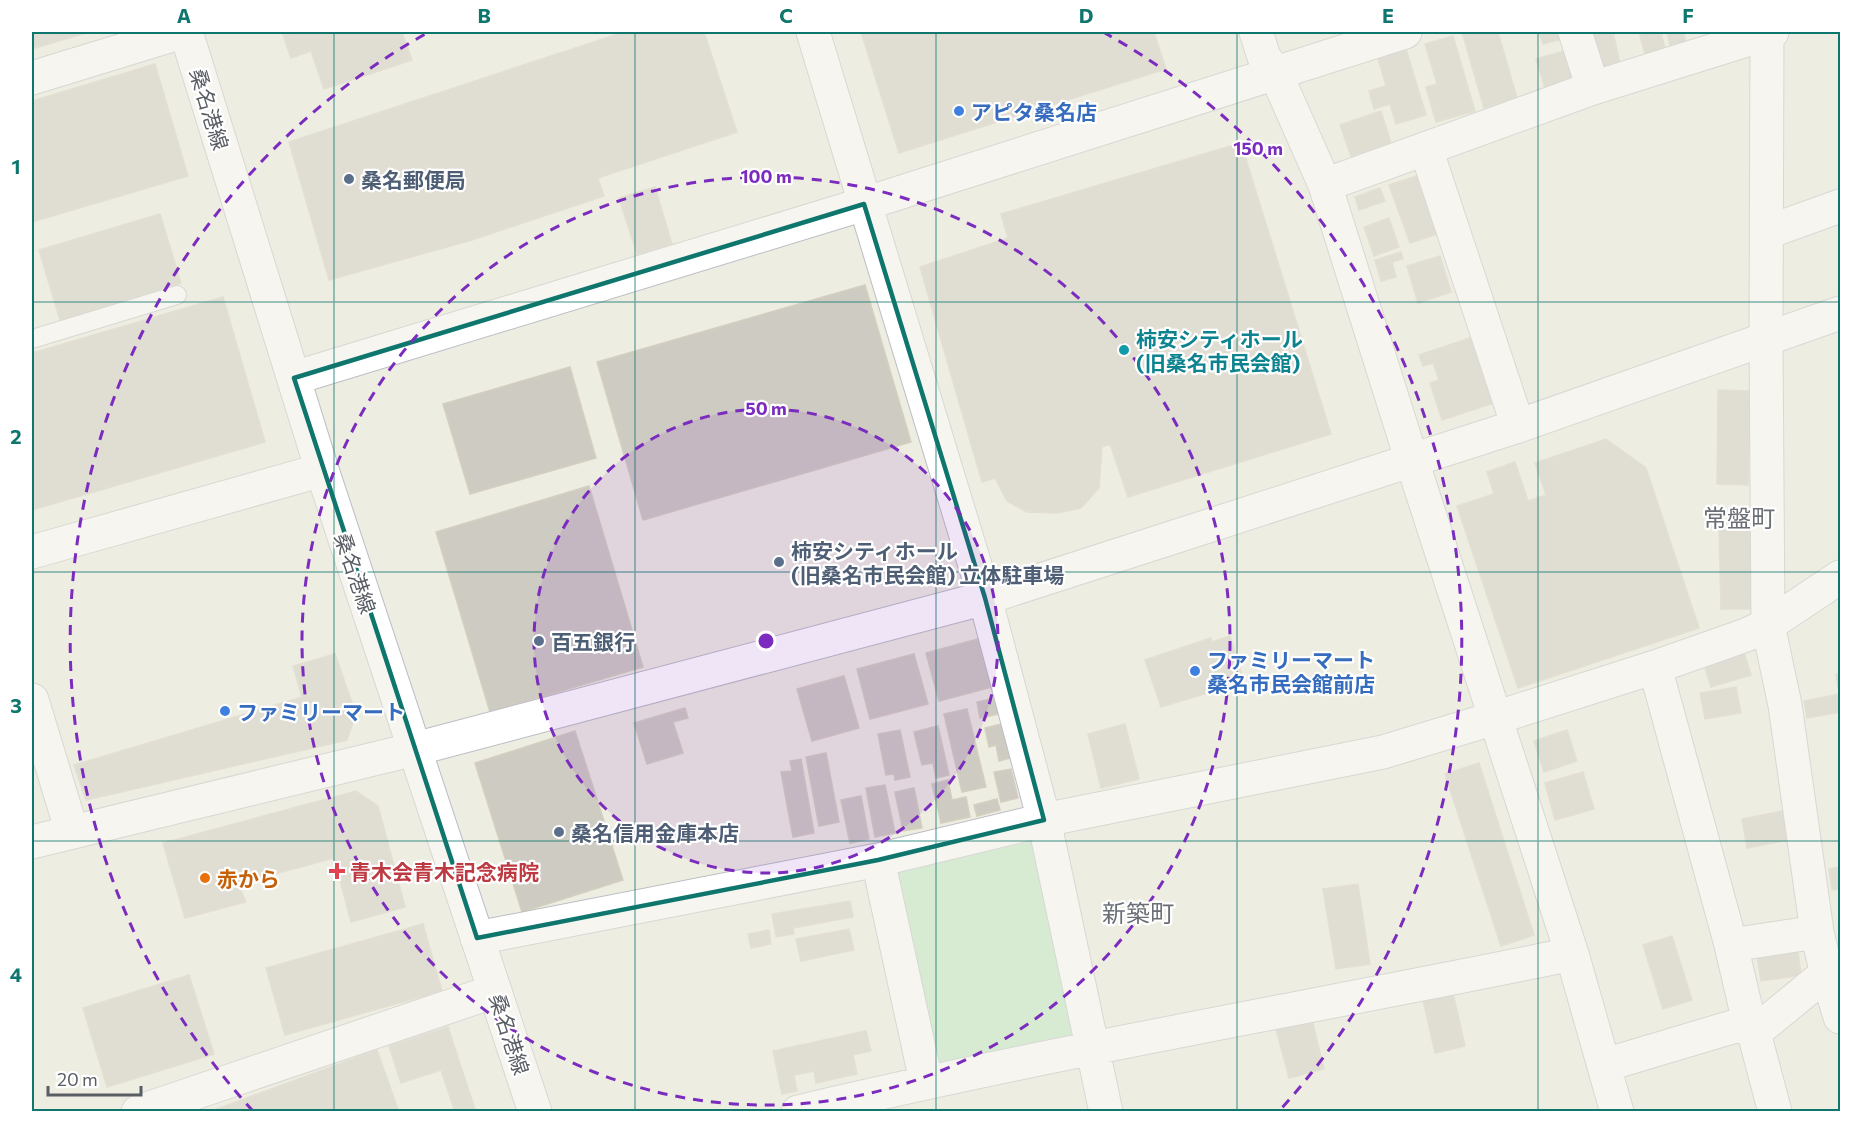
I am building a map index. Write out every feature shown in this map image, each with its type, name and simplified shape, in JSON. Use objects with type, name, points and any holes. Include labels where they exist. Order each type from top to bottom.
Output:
[{"type":"street","points":[[32,78],[184,32]]},
{"type":"street","name":"桑名港線","points":[[184,32],[322,470],[535,1112]]},
{"type":"street","points":[[813,32],[985,598],[1044,820],[1106,1112]]},
{"type":"street","points":[[1256,32],[1264,57],[1275,72],[1325,185],[1572,954],[1605,1065],[1613,1111]]},
{"type":"street","points":[[294,378],[864,204],[1405,32]]},
{"type":"street","points":[[1575,32],[1593,88]]},
{"type":"street","points":[[1325,185],[1593,88],[1769,32],[1766,339],[1768,625],[1785,705],[1817,932],[1831,965],[1840,1017]]},
{"type":"street","points":[[1426,149],[1518,426]]},
{"type":"street","points":[[1768,232],[1840,206]]},
{"type":"street","points":[[32,842],[416,749],[985,598],[1518,426],[1840,313]]},
{"type":"street","points":[[32,552],[322,470]]},
{"type":"street","points":[[477,938],[878,860],[1044,820],[1383,752],[1655,667],[1746,635],[1768,625],[1840,577]]},
{"type":"street","points":[[1655,667],[1775,1112]]},
{"type":"street","points":[[32,700],[72,832]]},
{"type":"street","points":[[878,860],[926,1081]]},
{"type":"street","points":[[1731,945],[1817,932]]},
{"type":"street","points":[[798,1112],[926,1081],[1092,1047],[1572,954]]},
{"type":"street","points":[[1605,1065],[1752,1028],[1831,965]]},
{"type":"street","points":[[138,1112],[495,991]]},
{"type":"lane","points":[[32,339],[177,295]]},
{"type":"highlighted area","points":[[864,204],[985,598],[1044,820],[878,860],[477,938],[294,378]]},
{"type":"green space","points":[[1036,841],[1077,1036],[933,1065],[893,871]]},
{"type":"building","points":[[32,32],[89,32],[32,49]]},
{"type":"building","points":[[294,32],[402,32],[412,60],[324,89],[311,51],[291,58],[283,35]]},
{"type":"building","points":[[624,32],[704,32],[737,132],[598,178],[604,196],[472,240],[329,280],[289,142]]},
{"type":"building","name":"アピタ桑名店","points":[[861,32],[1154,32],[1166,69],[899,153]]},
{"type":"building","points":[[1462,32],[1498,32],[1517,98],[1484,108]]},
{"type":"building","points":[[1539,32],[1564,32],[1566,38],[1543,44]]},
{"type":"building","points":[[1613,32],[1620,64],[1600,68],[1592,33]]},
{"type":"building","points":[[1639,32],[1661,32],[1665,49],[1645,54]]},
{"type":"building","points":[[1667,32],[1683,32],[1687,46],[1671,49]]},
{"type":"building","points":[[1453,36],[1475,111],[1436,122],[1426,87],[1437,84],[1425,44]]},
{"type":"building","points":[[1406,49],[1426,115],[1396,124],[1390,104],[1374,109],[1369,91],[1386,86],[1378,58]]},
{"type":"building","points":[[1571,49],[1580,78],[1545,88],[1536,59]]},
{"type":"building","points":[[155,64],[188,176],[32,222],[32,101]]},
{"type":"building","points":[[1381,111],[1391,143],[1351,156],[1340,125]]},
{"type":"building","name":"柿安シティホール (旧桑名市民会館)","points":[[1241,143],[1331,434],[1128,497],[1110,444],[1102,447],[1099,488],[1081,508],[1057,513],[1027,512],[1007,501],[995,478],[982,482],[920,267],[1008,238],[1001,214]]},
{"type":"building","points":[[1420,175],[1440,233],[1410,243],[1389,185]]},
{"type":"building","points":[[655,187],[672,244],[637,254],[619,198]]},
{"type":"building","points":[[1380,188],[1385,201],[1359,210],[1355,197]]},
{"type":"building","points":[[160,214],[181,283],[60,320],[39,250]]},
{"type":"building","points":[[1389,218],[1399,247],[1374,256],[1364,227]]},
{"type":"building","points":[[1401,252],[1403,259],[1392,262],[1396,277],[1381,281],[1375,260]]},
{"type":"building","points":[[1440,256],[1451,292],[1418,303],[1407,266]]},
{"type":"building","points":[[865,285],[911,442],[643,520],[597,362]]},
{"type":"building","points":[[223,297],[265,442],[32,510],[32,353]]},
{"type":"building","points":[[1476,336],[1497,402],[1442,420],[1430,383],[1439,380],[1433,363],[1423,366],[1419,355]]},
{"type":"building","points":[[570,367],[596,458],[470,494],[443,404]]},
{"type":"building","points":[[1718,390],[1750,391],[1748,485],[1717,484]]},
{"type":"building","points":[[1606,439],[1646,468],[1699,628],[1518,688],[1457,506],[1494,494],[1487,472],[1515,462],[1528,501],[1546,495],[1535,463]]},
{"type":"building","points":[[589,486],[643,667],[490,712],[436,532]]},
{"type":"building","points":[[1751,528],[1753,609],[1721,609],[1719,529]]},
{"type":"building","name":"ファミリーマート 桑名市民会館前店","points":[[1230,636],[1244,682],[1161,707],[1145,660],[1211,638],[1212,642]]},
{"type":"building","points":[[978,639],[992,687],[939,701],[926,653]]},
{"type":"building","points":[[1744,652],[1751,675],[1711,687],[1704,664]]},
{"type":"building","points":[[335,654],[356,714],[347,740],[86,800],[74,765],[302,697],[293,666]]},
{"type":"building","points":[[914,654],[928,704],[870,719],[857,669]]},
{"type":"building","points":[[1836,674],[1840,674],[1840,688],[1838,688]]},
{"type":"building","points":[[844,676],[859,728],[812,741],[797,689]]},
{"type":"building","points":[[1736,687],[1741,713],[1705,719],[1700,693]]},
{"type":"building","points":[[1840,694],[1840,712],[1807,718],[1804,701]]},
{"type":"building","points":[[996,698],[999,714],[980,718],[977,702]]},
{"type":"building","points":[[685,708],[688,718],[673,722],[683,753],[647,764],[634,723]]},
{"type":"building","points":[[967,709],[986,787],[962,792],[944,714]]},
{"type":"building","points":[[1002,724],[1010,758],[999,761],[996,745],[989,747],[985,728]]},
{"type":"building","points":[[1125,724],[1139,779],[1101,788],[1088,734]]},
{"type":"building","points":[[938,726],[949,775],[936,778],[933,763],[922,765],[914,732]]},
{"type":"building","points":[[900,730],[910,777],[895,780],[894,774],[886,775],[878,734]]},
{"type":"building","points":[[1567,730],[1577,761],[1544,772],[1534,741]]},
{"type":"building","points":[[575,731],[623,880],[522,912],[475,763]]},
{"type":"building","points":[[826,753],[839,822],[819,826],[806,757]]},
{"type":"building","points":[[801,759],[814,833],[793,837],[781,772],[792,771],[790,761]]},
{"type":"building","points":[[1479,763],[1534,935],[1501,946],[1445,774]]},
{"type":"building","points":[[1011,769],[1018,798],[1001,802],[994,772]]},
{"type":"building","points":[[1583,772],[1594,809],[1555,820],[1545,783]]},
{"type":"building","points":[[948,780],[952,800],[966,797],[970,817],[941,823],[932,784]]},
{"type":"building","points":[[885,785],[895,833],[875,837],[866,788]]},
{"type":"building","points":[[914,788],[922,828],[903,831],[895,792]]},
{"type":"building","points":[[356,791],[378,806],[405,907],[351,922],[334,858],[238,884],[246,902],[185,918],[163,843]]},
{"type":"building","points":[[861,796],[869,839],[850,843],[841,800]]},
{"type":"building","points":[[997,799],[1000,810],[977,816],[974,805]]},
{"type":"building","points":[[1782,811],[1788,840],[1747,848],[1742,819]]},
{"type":"building","points":[[1840,867],[1840,889],[1832,890],[1829,869]]},
{"type":"building","points":[[1358,884],[1370,964],[1336,969],[1323,889]]},
{"type":"building","points":[[850,901],[853,917],[793,928],[794,934],[776,937],[772,914]]},
{"type":"building","points":[[423,924],[442,991],[285,1035],[266,968]]},
{"type":"building","points":[[849,929],[854,950],[801,961],[796,939]]},
{"type":"building","points":[[769,930],[771,944],[751,948],[748,934]]},
{"type":"building","points":[[1672,936],[1692,1000],[1663,1009],[1643,945]]},
{"type":"building","points":[[1797,944],[1801,975],[1761,981],[1756,950]]},
{"type":"building","points":[[189,975],[214,1054],[107,1087],[83,1008]]},
{"type":"building","points":[[1453,993],[1465,1046],[1435,1053],[1423,1000]]},
{"type":"building","points":[[1312,1020],[1324,1069],[1289,1078],[1276,1029]]},
{"type":"building","points":[[448,1027],[476,1112],[455,1112],[441,1070],[401,1083],[389,1046]]},
{"type":"building","points":[[866,1031],[871,1051],[853,1055],[857,1074],[816,1083],[814,1071],[794,1075],[797,1091],[782,1094],[773,1051]]},
{"type":"building","points":[[377,1050],[399,1112],[215,1112],[214,1110]]},
{"type":"place","name":"アピタ桑名店","points":[[959,111]]},
{"type":"place","name":"桑名郵便局","points":[[349,179]]},
{"type":"place","name":"柿安シティホール (旧桑名市民会館)","points":[[1124,350]]},
{"type":"place","name":"柿安シティホール (旧桑名市民会館) 立体駐車場","points":[[779,562]]},
{"type":"place","name":"百五銀行","points":[[539,641]]},
{"type":"place","name":"ファミリーマート 桑名市民会館前店","points":[[1195,671]]},
{"type":"place","name":"ファミリーマート","points":[[225,711]]},
{"type":"place","name":"桑名信用金庫本店","points":[[559,832]]},
{"type":"place","name":"青木会青木記念病院","points":[[337,871]]},
{"type":"place","name":"赤から","points":[[205,878]]},
{"type":"district","name":"常盤町","points":[[1739,517]]},
{"type":"district","name":"新築町","points":[[1138,912]]}]
